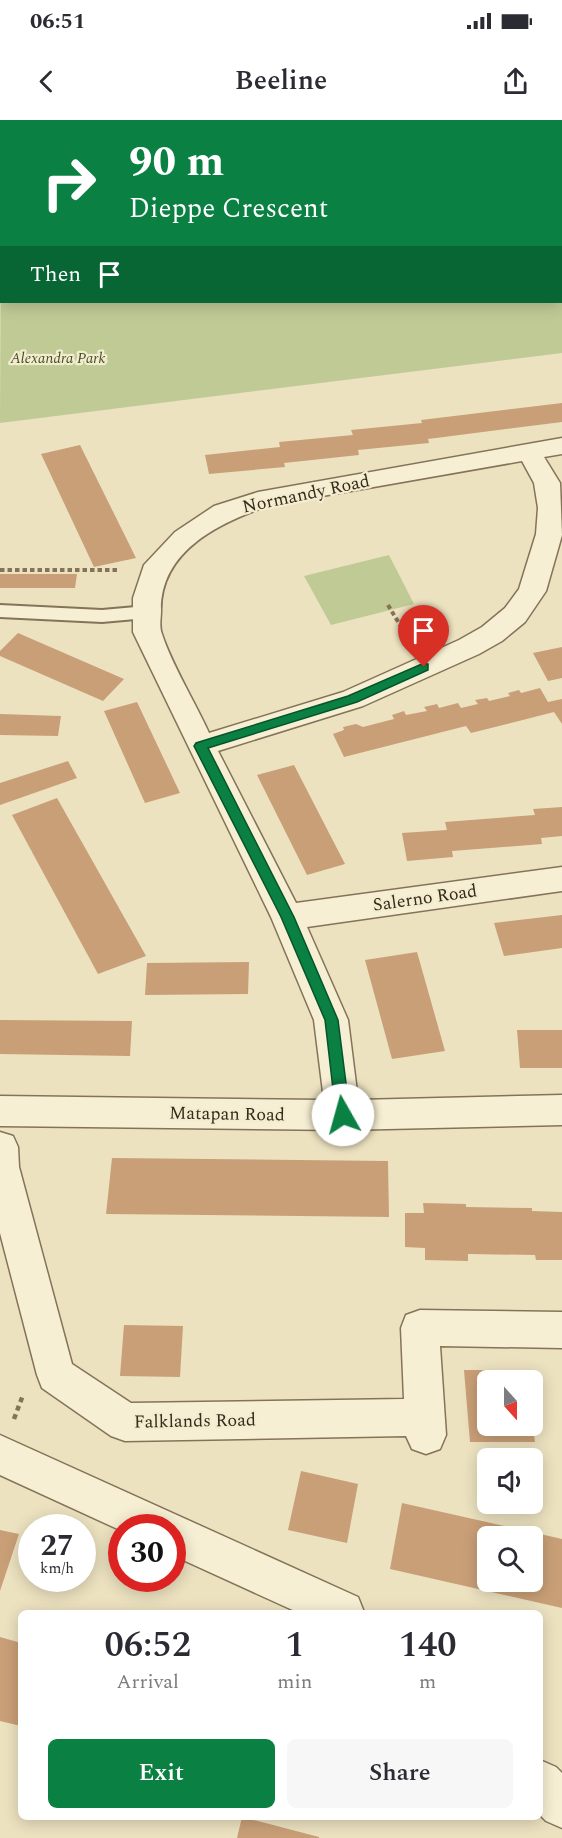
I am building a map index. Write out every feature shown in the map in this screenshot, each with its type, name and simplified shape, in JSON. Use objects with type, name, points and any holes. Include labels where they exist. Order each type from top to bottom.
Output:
[{"type":"street","name":"Normandy Road","points":[[343,1115],[332,1020],[287,917],[147,632],[147,598],[154,571],[184,538],[223,512],[267,498],[562,446]]},
{"type":"street","points":[[201,746],[352,699],[492,634],[515,615],[532,591],[549,534],[551,508],[547,483],[529,452]]},
{"type":"street","name":"Salerno Road","points":[[287,917],[562,879]]},
{"type":"street","name":"Matapan Road","points":[[0,1111],[343,1115],[562,1110]]},
{"type":"street","points":[[0,1147],[1,1167],[56,1375]]},
{"type":"street","name":"Falklands Road","points":[[56,1375],[125,1422],[414,1426],[420,1328],[562,1330]]},
{"type":"street","points":[[0,1455],[129,1514]]},
{"type":"street","points":[[186,1539],[340,1610]]},
{"type":"street","points":[[543,1786],[562,1805]]},
{"type":"lane","points":[[0,610],[17,609],[102,616],[147,612]]},
{"type":"path","points":[[0,570],[154,571]]},
{"type":"path","points":[[388,605],[424,667]]},
{"type":"path","points":[[0,1455],[27,1383],[56,1375]]},
{"type":"green space","name":"Alexandra Park","points":[[1,303],[562,303],[562,353],[0,423]]},
{"type":"green space","points":[[389,555],[414,604],[331,625],[304,576]]},
{"type":"building","points":[[562,403],[562,422],[428,439],[429,443],[358,450],[359,455],[284,463],[285,467],[209,474],[205,455],[280,447],[279,442],[353,435],[351,430],[422,423],[421,420]]},
{"type":"building","points":[[80,445],[136,558],[94,567],[41,454]]},
{"type":"building","points":[[0,574],[77,574],[75,588],[0,588]]},
{"type":"building","points":[[18,633],[124,679],[103,701],[0,656],[0,651]]},
{"type":"building","points":[[562,647],[562,678],[548,681],[533,653]]},
{"type":"building","points":[[540,688],[548,702],[562,699],[562,724],[554,712],[471,733],[466,726],[344,757],[333,734],[344,730],[343,727],[356,724],[363,727],[394,719],[392,715],[404,711],[406,715],[427,711],[424,707],[437,704],[439,708],[458,703],[461,708],[478,704],[475,700],[487,698],[489,701],[510,696],[508,693],[519,690],[521,693]]},
{"type":"building","points":[[137,702],[180,793],[145,803],[104,711]]},
{"type":"building","points":[[0,714],[61,716],[58,736],[0,735]]},
{"type":"building","points":[[68,761],[77,778],[0,805],[0,783]]},
{"type":"building","points":[[294,765],[345,864],[307,875],[257,775]]},
{"type":"building","points":[[57,798],[146,956],[98,974],[12,815]]},
{"type":"building","points":[[562,807],[562,836],[541,838],[542,844],[452,851],[453,857],[407,861],[402,833],[447,830],[445,822],[535,815],[533,809]]},
{"type":"building","points":[[562,915],[562,948],[504,956],[494,923]]},
{"type":"building","points":[[417,952],[445,1051],[392,1059],[365,960]]},
{"type":"building","points":[[249,962],[248,994],[145,995],[147,963]]},
{"type":"building","points":[[0,1020],[132,1021],[130,1056],[0,1054]]},
{"type":"building","points":[[517,1030],[562,1030],[562,1068],[520,1068]]},
{"type":"building","points":[[112,1158],[388,1161],[389,1217],[106,1214]]},
{"type":"building","points":[[423,1203],[466,1204],[466,1207],[532,1208],[532,1211],[562,1212],[562,1260],[536,1260],[535,1255],[468,1254],[468,1261],[425,1260],[425,1248],[405,1247],[405,1213],[424,1213]]},
{"type":"building","points":[[124,1325],[183,1326],[180,1377],[120,1376]]},
{"type":"building","points":[[464,1370],[477,1370],[477,1436],[534,1436],[535,1442],[470,1442]]},
{"type":"building","points":[[301,1471],[358,1484],[347,1543],[288,1530]]},
{"type":"building","points":[[402,1503],[504,1526],[477,1526],[477,1589],[390,1569]]},
{"type":"building","points":[[0,1530],[18,1534],[18,1537],[0,1591]]},
{"type":"building","points":[[543,1535],[562,1539],[562,1608],[491,1592],[543,1592]]},
{"type":"building","points":[[0,1637],[18,1642],[18,1725],[0,1721]]},
{"type":"building","points":[[241,1820],[254,1820],[319,1837],[319,1838],[237,1838]]},
{"type":"route","points":[[343,1115],[332,1020],[287,917],[201,746],[352,699],[424,667]]}]
